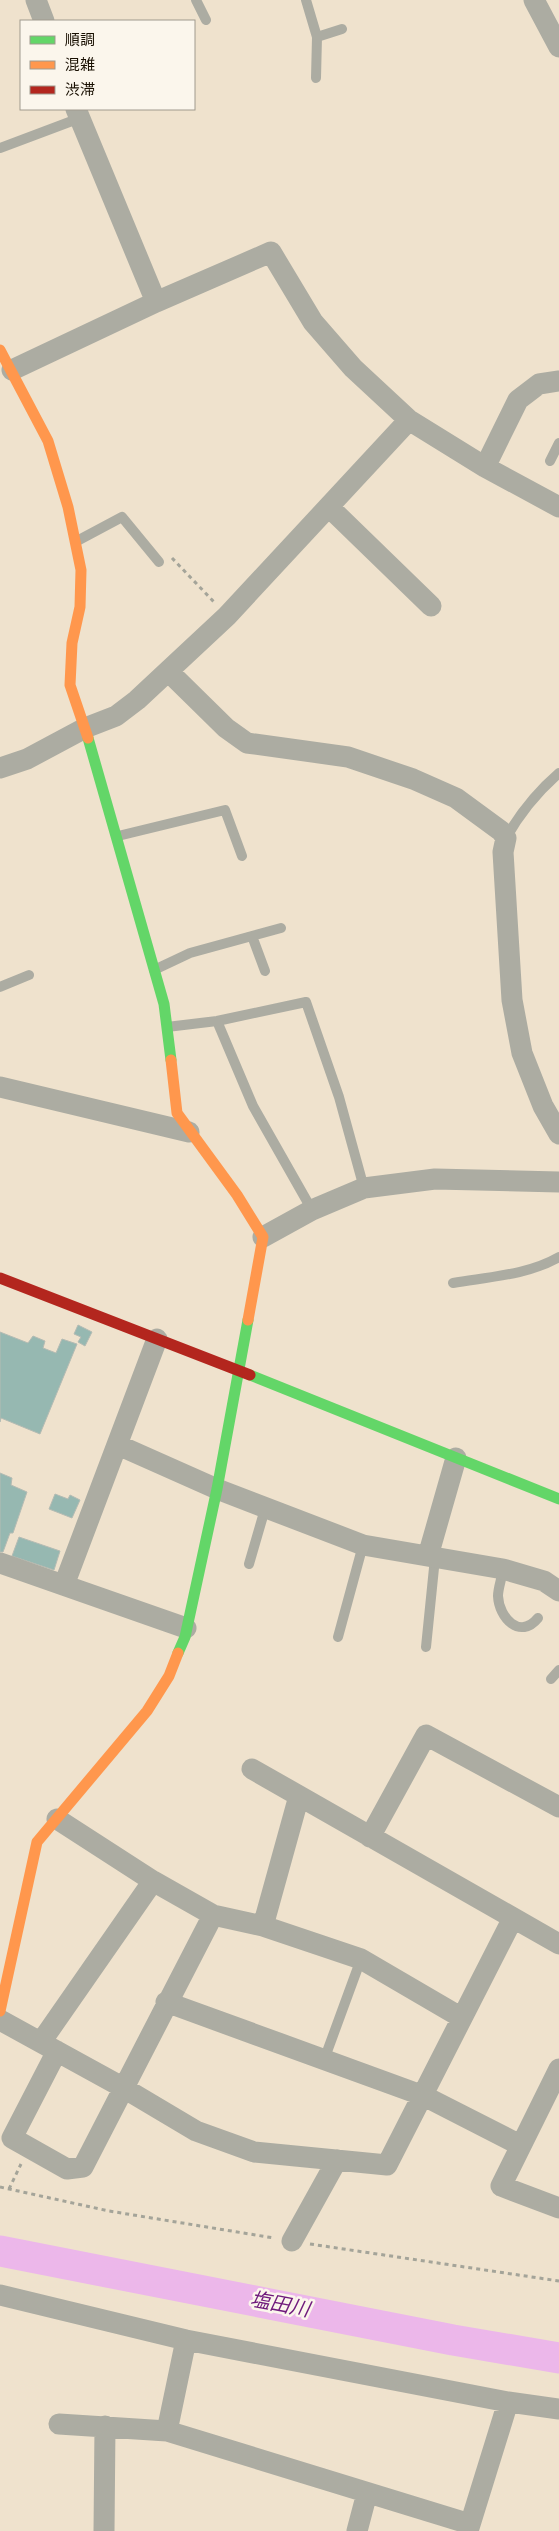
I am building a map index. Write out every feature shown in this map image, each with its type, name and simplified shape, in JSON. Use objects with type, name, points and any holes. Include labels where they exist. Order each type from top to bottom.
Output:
[{"type":"street","points":[[36,0],[44,20]]},
{"type":"street","points":[[534,0],[559,47]]},
{"type":"street","points":[[78,113],[156,302]]},
{"type":"street","points":[[12,370],[156,302],[271,252],[313,322],[353,368],[409,420],[485,467],[559,507]]},
{"type":"street","points":[[0,350],[48,441],[68,507],[81,570],[80,606],[72,643],[70,685],[85,728],[164,1004],[177,1113],[189,1132],[237,1194],[263,1237],[217,1490],[186,1628],[169,1676],[147,1711],[37,1842],[0,2011]]},
{"type":"street","points":[[485,467],[518,400],[539,384],[559,381]]},
{"type":"street","points":[[0,768],[27,759],[85,728],[116,716],[169,672],[227,616],[330,508],[409,420]]},
{"type":"street","points":[[330,508],[431,606]]},
{"type":"street","points":[[169,672],[226,728],[247,743],[348,757],[413,779],[456,798],[501,831],[506,838],[504,852],[512,1000],[522,1053],[540,1097],[559,1134]]},
{"type":"street","points":[[0,1087],[189,1132]]},
{"type":"street","points":[[263,1237],[312,1210],[364,1188],[435,1179],[559,1182]]},
{"type":"street","points":[[0,1278],[238,1370],[559,1499]]},
{"type":"street","points":[[64,1585],[158,1339]]},
{"type":"street","points":[[118,1445],[217,1490],[363,1545],[503,1569],[544,1581],[559,1591]]},
{"type":"street","points":[[432,1557],[456,1458]]},
{"type":"street","points":[[0,1563],[186,1628]]},
{"type":"street","points":[[370,1837],[426,1735],[559,1807]]},
{"type":"street","points":[[252,1769],[559,1944]]},
{"type":"street","points":[[263,1926],[299,1796]]},
{"type":"street","points":[[57,1819],[154,1881],[213,1915],[263,1926],[361,1959],[462,2018]]},
{"type":"street","points":[[154,1881],[49,2047],[12,2138],[67,2169],[83,2167],[122,2087],[213,1915]]},
{"type":"street","points":[[0,2020],[122,2087],[196,2132],[254,2152],[387,2165],[424,2096],[513,1918]]},
{"type":"street","points":[[166,2002],[424,2096],[520,2146]]},
{"type":"street","points":[[559,2069],[501,2186],[559,2208]]},
{"type":"street","points":[[292,2241],[337,2160]]},
{"type":"street","points":[[0,2295],[186,2340],[508,2402],[559,2409]]},
{"type":"street","points":[[167,2431],[186,2340]]},
{"type":"street","points":[[59,2424],[167,2431],[367,2493],[469,2528],[508,2402]]},
{"type":"street","points":[[104,2426],[105,2531]]},
{"type":"street","points":[[357,2531],[367,2493]]},
{"type":"lane","points":[[196,0],[206,20]]},
{"type":"lane","points":[[306,0],[317,37],[316,78]]},
{"type":"lane","points":[[317,37],[342,29]]},
{"type":"lane","points":[[0,148],[78,113]]},
{"type":"lane","points":[[550,461],[559,443]]},
{"type":"lane","points":[[76,542],[122,517],[159,562]]},
{"type":"lane","points":[[506,838],[517,817],[559,773]]},
{"type":"lane","points":[[115,837],[225,810],[242,856]]},
{"type":"lane","points":[[154,970],[190,953],[281,928]]},
{"type":"lane","points":[[252,936],[265,971]]},
{"type":"lane","points":[[0,987],[29,975]]},
{"type":"lane","points":[[167,1027],[217,1021],[306,1002],[339,1097],[364,1188]]},
{"type":"lane","points":[[217,1021],[252,1106],[312,1210]]},
{"type":"lane","points":[[453,1283],[511,1273],[550,1262],[559,1257]]},
{"type":"lane","points":[[249,1564],[265,1509]]},
{"type":"lane","points":[[338,1637],[363,1545]]},
{"type":"lane","points":[[426,1647],[432,1557]]},
{"type":"lane","points":[[503,1569],[498,1596],[501,1611],[510,1623],[521,1628],[532,1626],[538,1618]]},
{"type":"lane","points":[[551,1679],[559,1670]]},
{"type":"lane","points":[[324,2060],[361,1959]]},
{"type":"path","points":[[159,562],[172,558],[227,616]]},
{"type":"path","points":[[9,2188],[29,2147]]},
{"type":"building","points":[[78,1325],[92,1332],[85,1346],[78,1342],[81,1337],[74,1334]]},
{"type":"building","points":[[0,1332],[28,1343],[33,1336],[45,1341],[43,1348],[56,1353],[62,1339],[77,1344],[40,1434],[1,1418],[0,1422]]},
{"type":"building","points":[[0,1473],[12,1478],[11,1485],[27,1492],[13,1533],[10,1533],[3,1552],[0,1552]]},
{"type":"building","points":[[55,1494],[68,1499],[70,1495],[80,1500],[72,1518],[49,1509]]},
{"type":"building","points":[[19,1537],[60,1551],[54,1570],[12,1556]]},
{"type":"waterway","name":"塩田川","points":[[0,2251],[453,2340],[559,2358]]},
{"type":"traffic: fast","points":[[88,738],[164,1004],[171,1060]]},
{"type":"traffic: fast","points":[[178,1653],[185,1637],[217,1489],[248,1320]]},
{"type":"traffic: fast","points":[[250,1375],[559,1499]]},
{"type":"traffic: slow","points":[[0,350],[48,441],[68,507],[81,570],[80,607],[72,643],[70,685],[88,738]]},
{"type":"traffic: slow","points":[[171,1060],[177,1113],[237,1195],[263,1237],[248,1320]]},
{"type":"traffic: slow","points":[[0,2011],[37,1842],[147,1711],[169,1676],[178,1653]]},
{"type":"traffic: jam","points":[[0,1278],[250,1375]]}]
